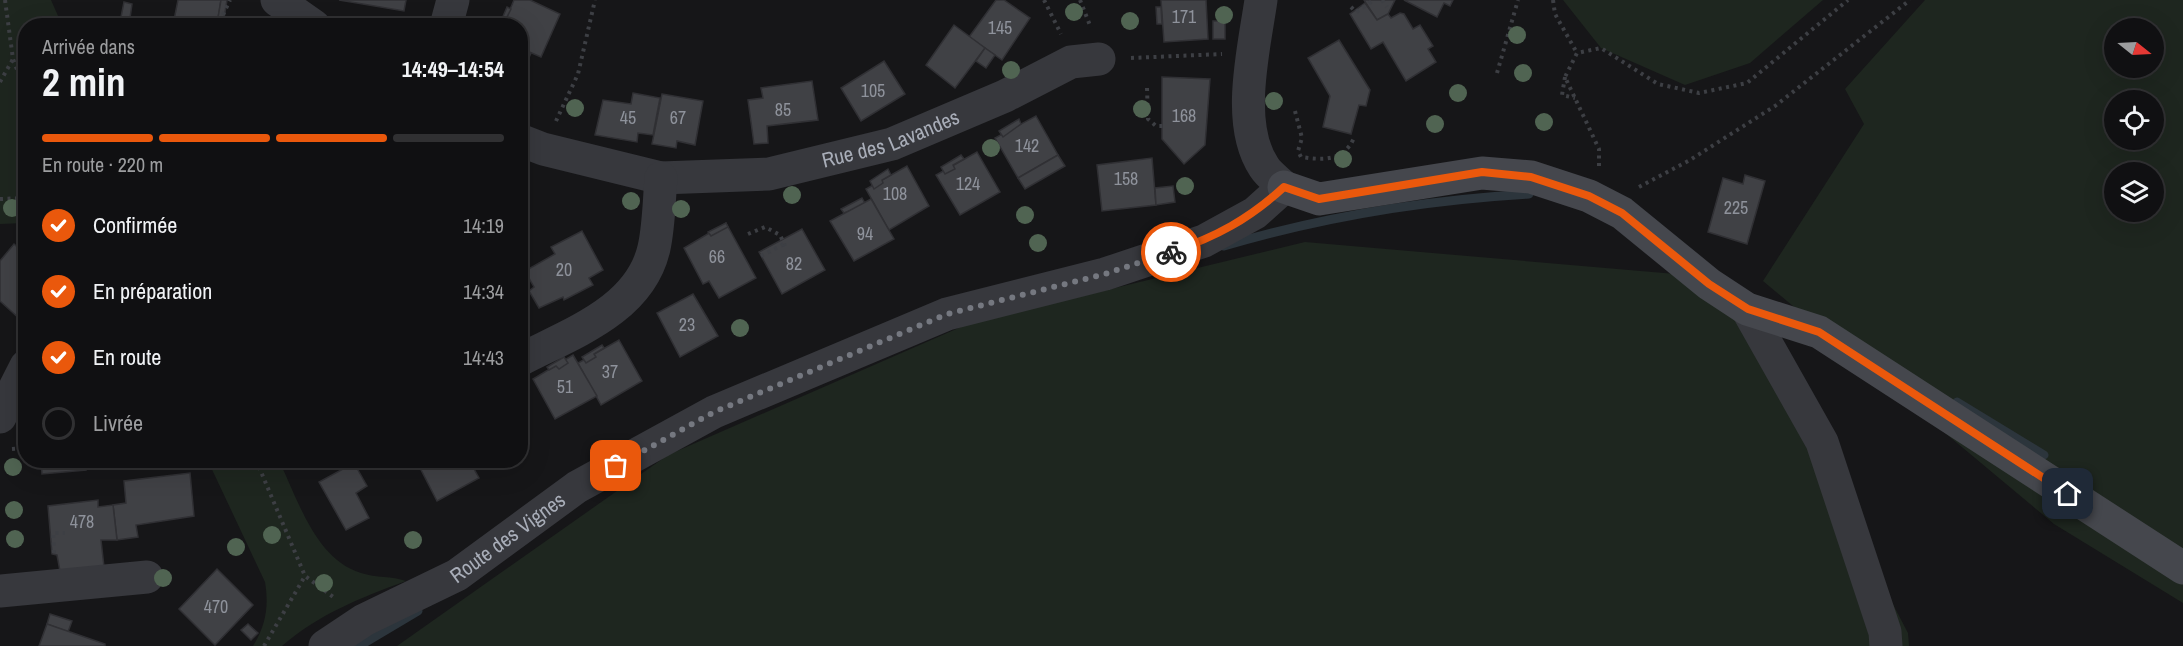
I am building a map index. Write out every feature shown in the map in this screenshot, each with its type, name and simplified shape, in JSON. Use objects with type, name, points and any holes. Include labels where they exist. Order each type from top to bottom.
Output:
[{"type":"street","points":[[277,0],[303,18]]},
{"type":"street","points":[[448,18],[453,0]]},
{"type":"street","points":[[1261,0],[1253,53],[1248,113],[1251,138],[1264,168],[1284,187],[1319,199],[1482,172],[1531,177],[1589,196],[1622,213],[1709,284],[1748,309],[1819,332],[2183,568]]},
{"type":"street","name":"Rue des Lavandes","points":[[532,145],[661,178],[769,174],[892,144],[1005,96],[1071,62],[1098,59]]},
{"type":"street","points":[[528,356],[610,312],[640,284],[654,248],[661,178]]},
{"type":"street","name":"Route des Vignes","points":[[326,646],[364,620],[457,575],[577,487],[714,412],[947,314],[1105,274],[1204,241],[1255,213],[1284,187]]},
{"type":"street","points":[[1748,309],[1822,442],[1884,632],[1886,646]]},
{"type":"street","points":[[2,433],[18,388]]},
{"type":"street","points":[[0,591],[147,577]]},
{"type":"path","points":[[5,0],[13,59],[18,72]]},
{"type":"path","points":[[221,18],[230,0]]},
{"type":"path","points":[[532,145],[578,74],[595,0]]},
{"type":"path","points":[[1080,0],[1091,26]]},
{"type":"path","points":[[1351,7],[1356,12],[1374,0]]},
{"type":"path","points":[[1382,0],[1387,7]]},
{"type":"path","points":[[1497,73],[1518,0]]},
{"type":"path","points":[[1553,0],[1555,14],[1576,53]]},
{"type":"path","points":[[1576,53],[1601,48],[1658,84],[1699,93],[1747,82],[1848,0]]},
{"type":"path","points":[[1589,196],[1632,191],[1690,160],[1775,106],[1911,0]]},
{"type":"path","points":[[1098,59],[1253,53]]},
{"type":"path","points":[[1575,98],[1562,95],[1565,76],[1576,53]]},
{"type":"path","points":[[0,82],[13,59]]},
{"type":"path","points":[[1565,76],[1599,149],[1599,180],[1589,196]]},
{"type":"path","points":[[1147,88],[1148,119],[1156,126],[1163,126]]},
{"type":"path","points":[[1295,111],[1302,138],[1298,151]]},
{"type":"path","points":[[1300,157],[1327,160],[1345,149],[1353,138]]},
{"type":"path","points":[[0,199],[18,198]]},
{"type":"path","points":[[748,234],[765,228],[780,235],[785,245],[761,256]]},
{"type":"path","points":[[2,433],[18,443]]},
{"type":"path","points":[[259,468],[305,576],[364,620]]},
{"type":"path","points":[[54,555],[53,533],[65,533]]},
{"type":"path","points":[[264,646],[305,576]]},
{"type":"shaded area","points":[[0,0],[51,0],[59,18],[18,18],[18,223],[0,224]]},
{"type":"shaded area","points":[[1563,0],[1823,0],[1750,63],[1685,85],[1601,48]]},
{"type":"shaded area","points":[[1925,0],[2183,0],[2183,603],[2054,524],[1763,281],[1864,124],[1845,89]]},
{"type":"shaded area","points":[[1305,242],[1722,278],[1908,633],[1909,646],[397,646],[668,455],[970,323]]},
{"type":"shaded area","points":[[211,468],[282,468],[310,526],[331,555],[345,566],[361,573],[406,581],[325,616],[282,646],[253,646],[261,631],[265,615],[267,599],[265,582]]},
{"type":"building","points":[[178,0],[221,0],[218,18],[174,18]]},
{"type":"building","points":[[221,0],[227,0],[224,18],[218,18]]},
{"type":"building","points":[[339,0],[406,0],[404,11]]},
{"type":"building","points":[[514,0],[530,0],[560,14],[541,57],[528,51],[528,18],[506,18]]},
{"type":"building","points":[[996,0],[1004,0],[1030,18],[1002,60],[969,37]]},
{"type":"building","points":[[1161,0],[1206,0],[1208,39],[1164,42]]},
{"type":"building","points":[[1364,0],[1395,0],[1388,14],[1377,20]]},
{"type":"building","points":[[1404,0],[1453,0],[1450,6],[1444,3],[1437,17]]},
{"type":"building","points":[[124,2],[132,4],[130,18],[121,17]]},
{"type":"building","points":[[1365,3],[1377,20],[1388,14],[1391,18],[1400,13],[1404,14],[1413,29],[1420,25],[1433,46],[1428,49],[1436,62],[1406,81],[1383,42],[1371,49],[1350,14]]},
{"type":"building","points":[[507,7],[511,9],[506,18],[502,18]]},
{"type":"building","points":[[1156,7],[1161,7],[1162,24],[1157,24]]},
{"type":"building","points":[[1213,21],[1225,21],[1225,39],[1213,39]]},
{"type":"building","points":[[954,25],[985,48],[955,88],[926,65]]},
{"type":"building","points":[[1339,40],[1370,90],[1366,106],[1359,105],[1351,134],[1323,127],[1330,96],[1308,58]]},
{"type":"building","points":[[985,48],[995,55],[986,68],[976,61]]},
{"type":"building","points":[[884,61],[905,94],[861,121],[841,88]]},
{"type":"building","points":[[1162,77],[1210,79],[1205,145],[1184,164],[1162,139]]},
{"type":"building","points":[[812,81],[818,120],[767,126],[768,143],[754,144],[748,100],[763,98],[761,88]]},
{"type":"building","points":[[633,93],[660,98],[653,135],[638,133],[637,142],[595,135],[603,100],[631,104]]},
{"type":"building","points":[[662,94],[703,101],[695,145],[677,141],[676,148],[652,144]]},
{"type":"building","points":[[1036,116],[1058,155],[1018,178],[995,138]]},
{"type":"building","points":[[1019,119],[1021,124],[1003,137],[999,131]]},
{"type":"building","points":[[977,152],[1000,192],[960,215],[936,175]]},
{"type":"building","points":[[961,155],[964,159],[953,165],[955,169],[945,174],[941,167]]},
{"type":"building","points":[[1058,155],[1065,166],[1025,189],[1018,178]]},
{"type":"building","points":[[1152,158],[1156,205],[1102,211],[1097,165]]},
{"type":"building","points":[[907,166],[929,206],[889,230],[866,189]]},
{"type":"building","points":[[888,169],[891,175],[882,180],[883,183],[874,189],[870,181]]},
{"type":"building","points":[[1745,175],[1765,181],[1747,244],[1708,232],[1723,178],[1743,184]]},
{"type":"building","points":[[1173,186],[1175,202],[1156,205],[1155,188]]},
{"type":"building","points":[[862,198],[866,205],[844,213],[841,209]]},
{"type":"building","points":[[871,199],[894,239],[854,261],[830,221]]},
{"type":"building","points":[[726,223],[756,278],[719,298],[709,281],[703,284],[684,248]]},
{"type":"building","points":[[726,223],[728,227],[711,236],[708,232]]},
{"type":"building","points":[[802,229],[825,270],[782,294],[759,252]]},
{"type":"building","points":[[582,231],[603,270],[589,278],[593,285],[564,300],[563,297],[539,308],[529,291],[534,287],[528,276],[528,269],[555,254],[551,247]]},
{"type":"building","points":[[14,244],[18,248],[18,317],[0,301],[0,261]]},
{"type":"building","points":[[693,294],[718,336],[680,357],[657,313]]},
{"type":"building","points":[[619,340],[642,381],[601,405],[578,363]]},
{"type":"building","points":[[602,345],[604,348],[594,354],[596,357],[586,363],[582,357]]},
{"type":"building","points":[[573,355],[597,396],[555,419],[533,379]]},
{"type":"building","points":[[564,357],[568,363],[559,369],[556,366],[549,370],[547,367]]},
{"type":"building","points":[[42,468],[86,468],[86,470],[42,474]]},
{"type":"building","points":[[345,468],[357,468],[367,486],[356,493],[369,518],[346,530],[319,482]]},
{"type":"building","points":[[420,468],[473,468],[479,478],[437,501]]},
{"type":"building","points":[[190,473],[194,516],[136,525],[138,537],[117,540],[113,505],[126,503],[124,481]]},
{"type":"building","points":[[98,500],[98,507],[113,505],[117,540],[101,540],[104,567],[60,571],[57,555],[52,554],[48,506]]},
{"type":"building","points":[[217,569],[253,605],[215,645],[179,609]]},
{"type":"building","points":[[50,614],[72,621],[68,632],[47,624]]},
{"type":"building","points":[[47,624],[105,644],[105,646],[39,646]]},
{"type":"building","points":[[248,624],[258,633],[251,640],[241,630]]},
{"type":"waterway","points":[[1224,246],[1299,226],[1375,211],[1529,194]]},
{"type":"waterway","points":[[1957,402],[2044,455]]},
{"type":"waterway","points":[[359,646],[418,611]]},
{"type":"way so far","points":[[616,466],[714,412],[947,314],[1105,274],[1171,252]]},
{"type":"route","points":[[1171,252],[1204,241],[1255,213],[1284,187],[1319,199],[1482,172],[1531,177],[1589,196],[1622,213],[1709,284],[1748,309],[1819,332],[2068,494]]}]
